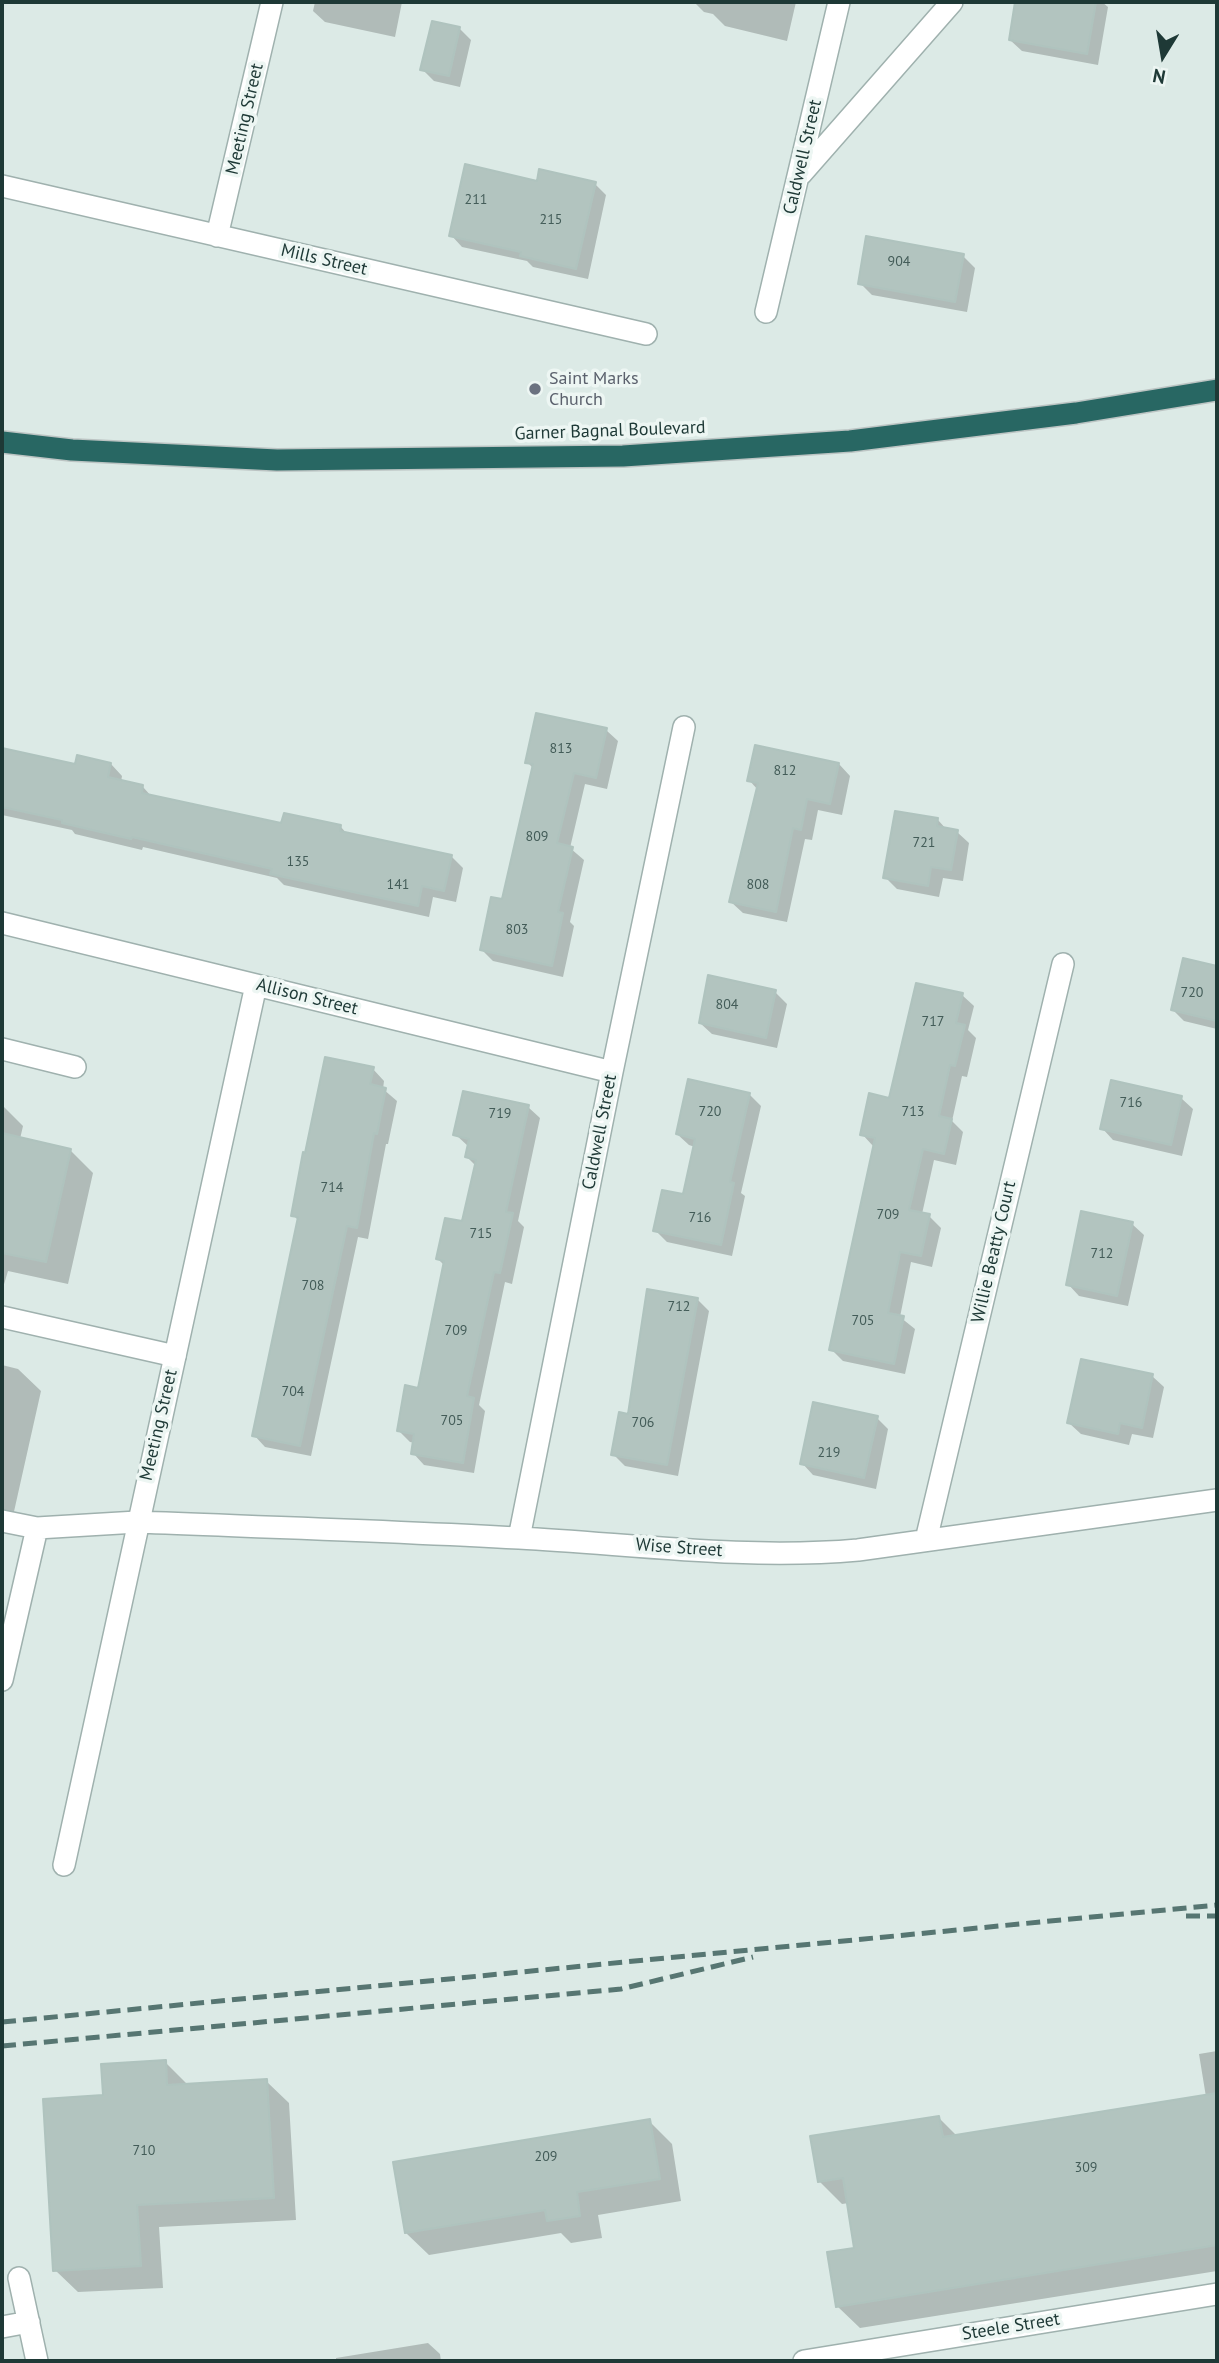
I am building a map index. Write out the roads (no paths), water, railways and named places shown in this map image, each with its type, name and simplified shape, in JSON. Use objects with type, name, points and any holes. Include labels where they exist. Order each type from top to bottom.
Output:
[{"type":"highway","name":"Garner Bagnal Boulevard","points":[[2,442],[72,450],[277,460],[622,456],[850,441],[1076,413],[1217,390]]},
{"type":"street","name":"Meeting Street","points":[[217,236],[272,2]]},
{"type":"street","name":"Caldwell Street","points":[[766,313],[839,2]]},
{"type":"street","points":[[798,177],[952,2]]},
{"type":"street","name":"Mills Street","points":[[2,186],[646,334]]},
{"type":"street","name":"Caldwell Street","points":[[519,1538],[684,727]]},
{"type":"street","name":"Allison Street","points":[[2,923],[612,1072]]},
{"type":"street","name":"Willie Beatty Court","points":[[926,1540],[1063,964]]},
{"type":"street","name":"Meeting Street","points":[[64,1865],[256,985]]},
{"type":"street","points":[[2,1049],[75,1067]]},
{"type":"street","points":[[2,1317],[175,1356]]},
{"type":"street","name":"Wise Street","points":[[2,1521],[37,1528],[137,1522],[519,1538],[767,1554],[824,1553],[1217,1500]]},
{"type":"street","points":[[2,1681],[37,1528]]},
{"type":"street","points":[[19,2278],[37,2361]]},
{"type":"street","name":"Steele Street","points":[[804,2361],[1217,2294]]},
{"type":"street","points":[[2,2327],[29,2322]]},
{"type":"railway","points":[[2,2022],[1217,1905]]},
{"type":"railway","points":[[1186,1916],[1217,1916]]},
{"type":"railway","points":[[2,2046],[621,1989],[753,1957]]},
{"type":"place","name":"Saint Marks Church","points":[[535,389]]}]
